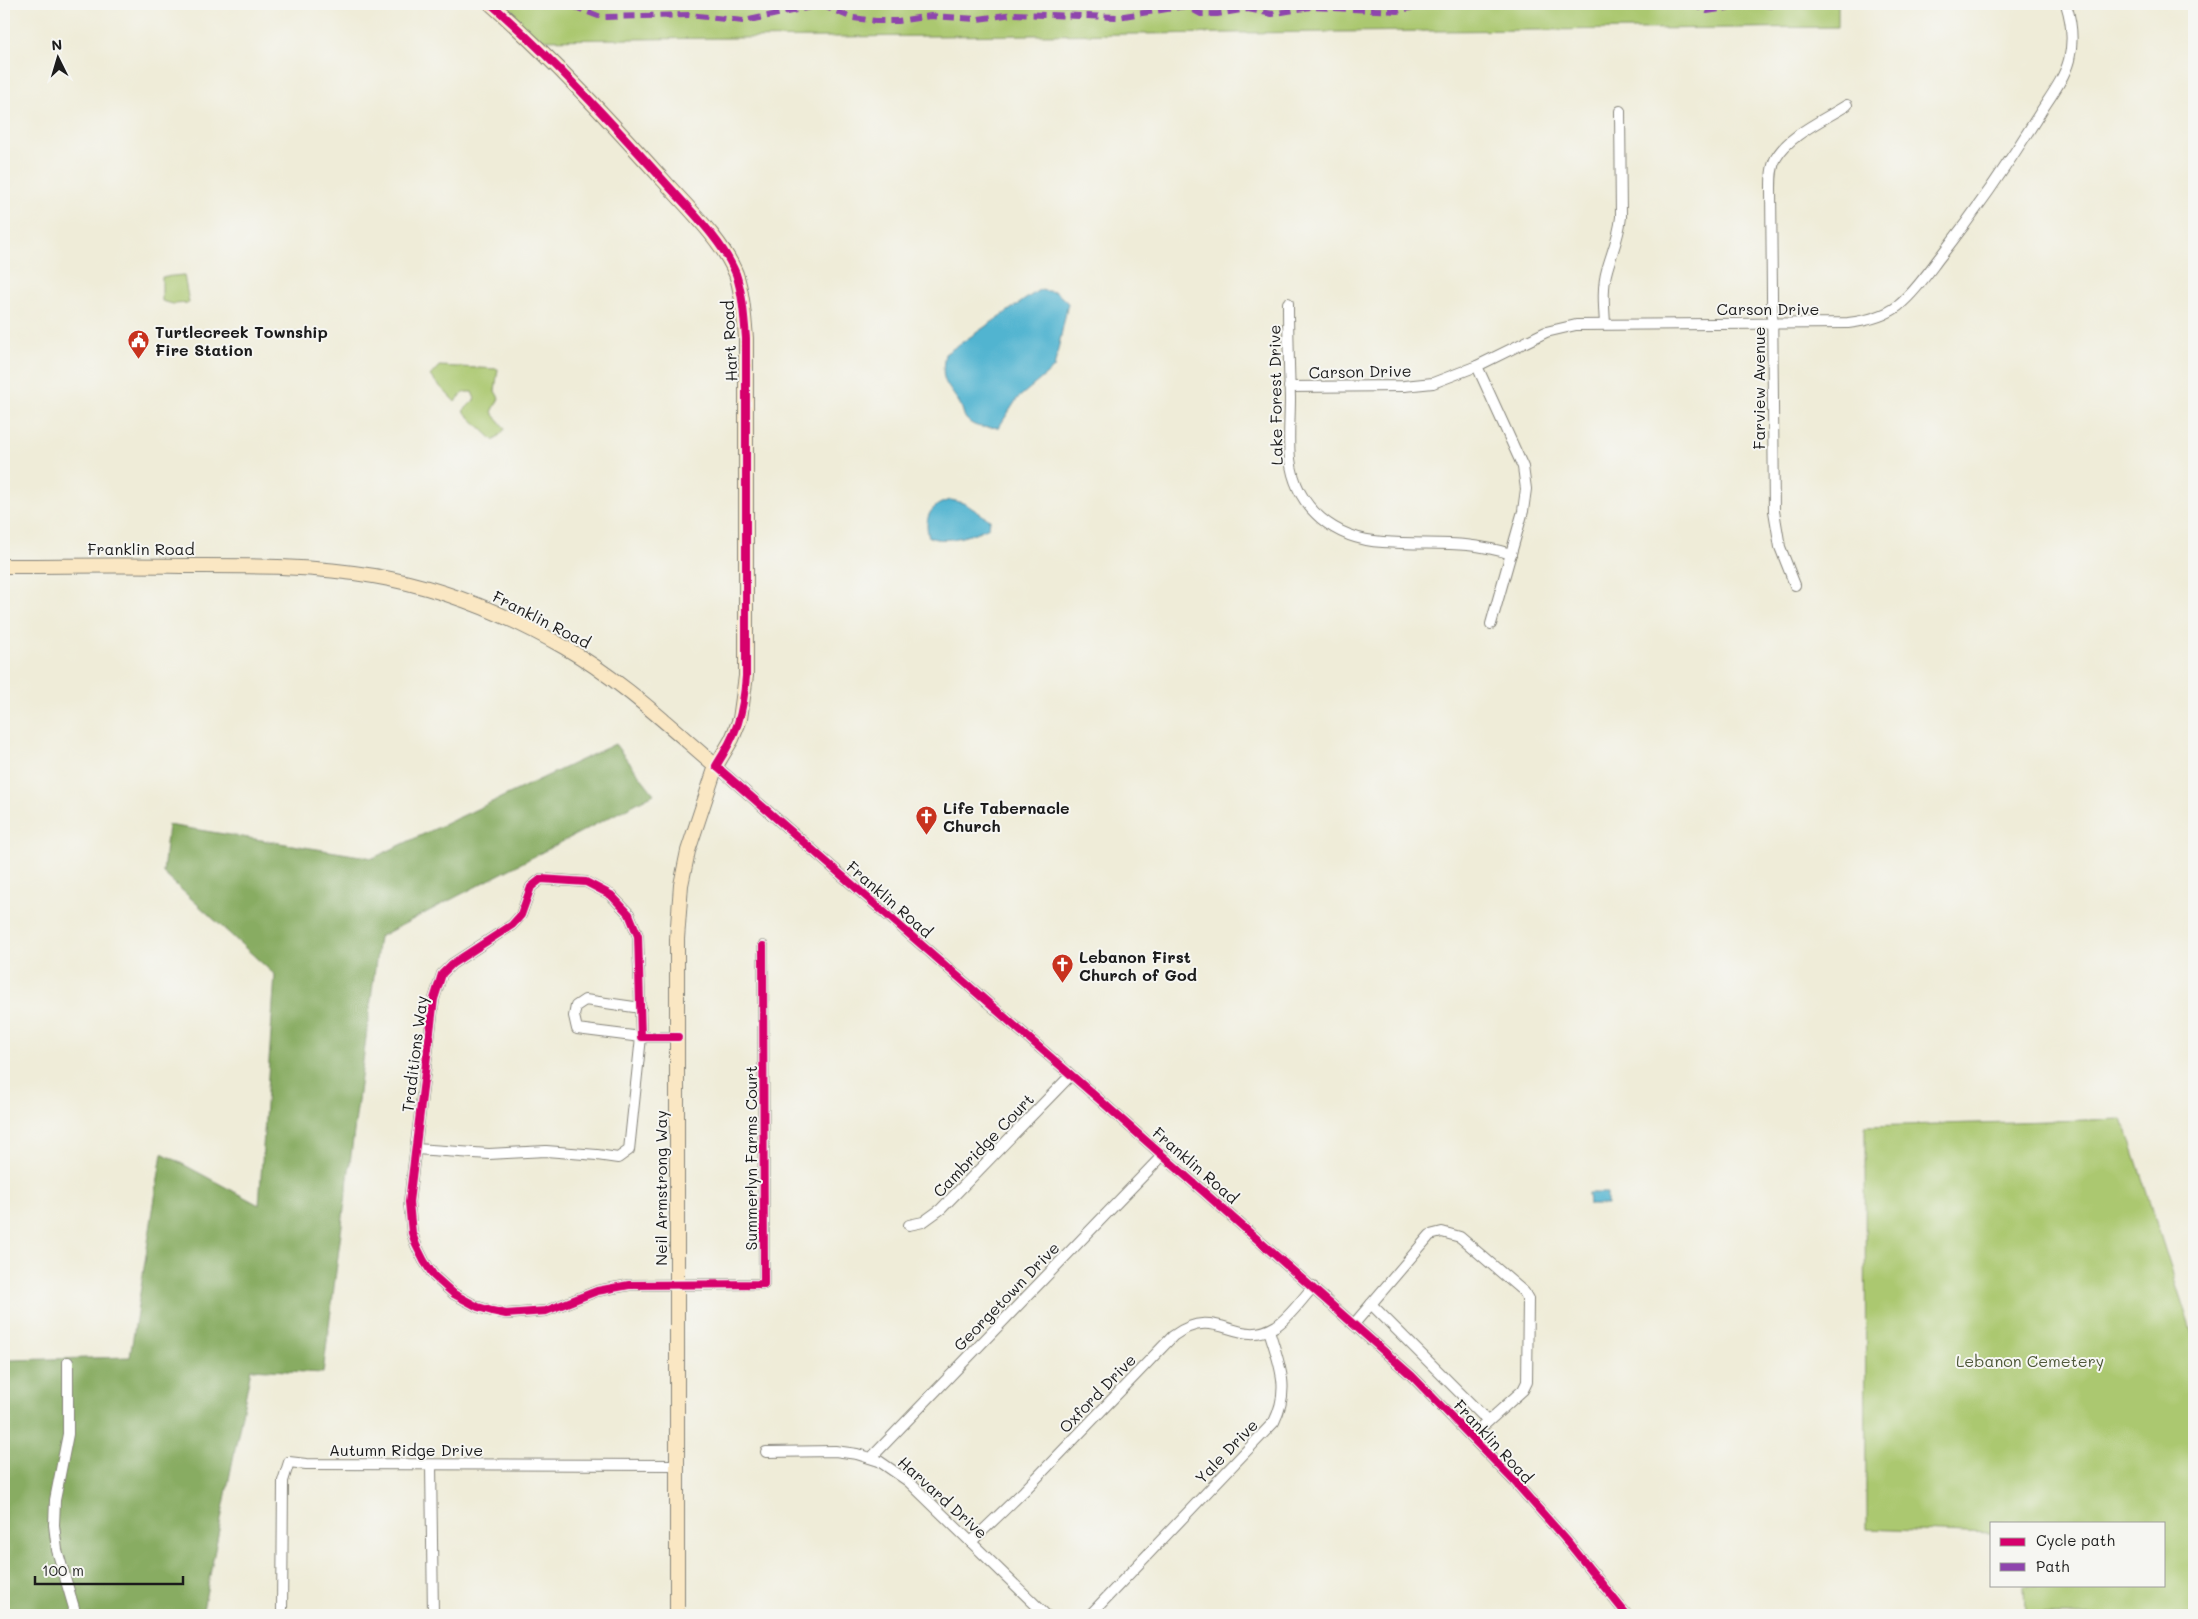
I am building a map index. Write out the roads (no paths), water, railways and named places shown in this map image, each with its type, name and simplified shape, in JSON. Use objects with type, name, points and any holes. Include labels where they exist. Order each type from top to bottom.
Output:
[{"type":"main road","name":"Hart Road","points":[[491,4],[531,40],[601,111],[717,243],[736,274],[742,302],[746,338],[746,676],[740,719],[732,739],[716,766]]},
{"type":"main road","name":"Franklin Road","points":[[4,566],[295,567],[360,574],[411,584],[481,607],[528,628],[565,648],[610,678],[716,766]]},
{"type":"main road","name":"Neil Armstrong Way","points":[[677,1615],[677,939],[681,885],[688,851],[716,766]]},
{"type":"street","name":"Carson Drive","points":[[1290,387],[1426,385],[1447,379],[1561,327],[1605,324],[1848,322],[1869,319],[1895,308],[1912,293],[1991,188],[2059,82],[2069,59],[2072,39],[2071,21],[2066,4]]},
{"type":"street","name":"Farview Avenue","points":[[1795,584],[1780,547],[1774,512],[1770,188],[1774,164],[1786,146],[1797,136],[1847,105]]},
{"type":"street","points":[[1605,324],[1605,284],[1620,231],[1621,217],[1620,110]]},
{"type":"street","name":"Lake Forest Drive","points":[[1288,303],[1290,458],[1292,472],[1303,499],[1312,511],[1341,533],[1362,540],[1464,543],[1480,545],[1511,554]]},
{"type":"street","points":[[1477,366],[1512,440],[1525,474],[1526,489],[1523,511],[1491,624]]},
{"type":"street","name":"Franklin Road","points":[[716,766],[1163,1155],[1412,1376],[1472,1436],[1568,1542],[1627,1615]]},
{"type":"street","name":"Traditions Way","points":[[416,1149],[489,1154],[546,1152],[618,1158],[628,1150],[641,1036],[638,936],[629,914],[611,894],[586,882],[541,879],[535,882],[521,915],[512,925],[452,964],[442,974],[434,999],[409,1202],[410,1218],[416,1245],[424,1261],[440,1281],[454,1294],[478,1307],[506,1314],[546,1311],[578,1297],[611,1288],[629,1285],[677,1284]]},
{"type":"street","name":"Summerlyn Farms Court","points":[[677,1284],[764,1284],[763,946]]},
{"type":"street","points":[[641,1008],[585,1000],[576,1006],[574,1016],[576,1029],[641,1036],[678,1037]]},
{"type":"street","name":"Cambridge Court","points":[[908,1225],[923,1222],[941,1209],[1071,1075]]},
{"type":"street","name":"Georgetown Drive","points":[[870,1458],[1163,1155]]},
{"type":"street","points":[[1354,1324],[1430,1235],[1442,1232],[1460,1237],[1524,1292],[1528,1299],[1527,1382],[1523,1390],[1472,1436]]},
{"type":"street","points":[[1269,1330],[1283,1320],[1313,1287]]},
{"type":"street","points":[[1371,1304],[1488,1421]]},
{"type":"street","name":"Oxford Drive","points":[[971,1542],[1024,1491],[1168,1341],[1185,1328],[1205,1322],[1248,1334],[1269,1330]]},
{"type":"street","name":"Yale Drive","points":[[1090,1615],[1274,1422],[1282,1403],[1284,1389],[1282,1375],[1269,1330]]},
{"type":"street","points":[[68,1362],[68,1434],[55,1500],[54,1525],[57,1550],[74,1608],[73,1615]]},
{"type":"street","name":"Harvard Drive","points":[[766,1452],[835,1451],[870,1458],[892,1469],[908,1481],[1046,1615]]},
{"type":"street","name":"Autumn Ridge Drive","points":[[282,1615],[282,1481],[289,1462],[306,1464],[431,1465],[677,1465]]},
{"type":"street","points":[[431,1465],[432,1615]]},
{"type":"water","points":[[1039,290],[1056,292],[1068,303],[1054,368],[1017,399],[999,427],[986,428],[973,425],[964,416],[960,404],[945,382],[943,371],[945,354]]},
{"type":"water","points":[[951,500],[964,503],[990,520],[989,527],[967,536],[951,539],[943,540],[929,537],[927,523],[930,512],[938,505]]},
{"type":"water","points":[[1588,1193],[1607,1193],[1607,1205],[1589,1205]]},
{"type":"place","name":"Turtlecreek Township Fire Station","points":[[139,359]]},
{"type":"place","name":"Life Tabernacle Church","points":[[927,835]]},
{"type":"place","name":"Lebanon First Church of God","points":[[1063,984]]},
{"type":"park label","name":"Lebanon Cemetery","points":[[2030,1360]]}]
